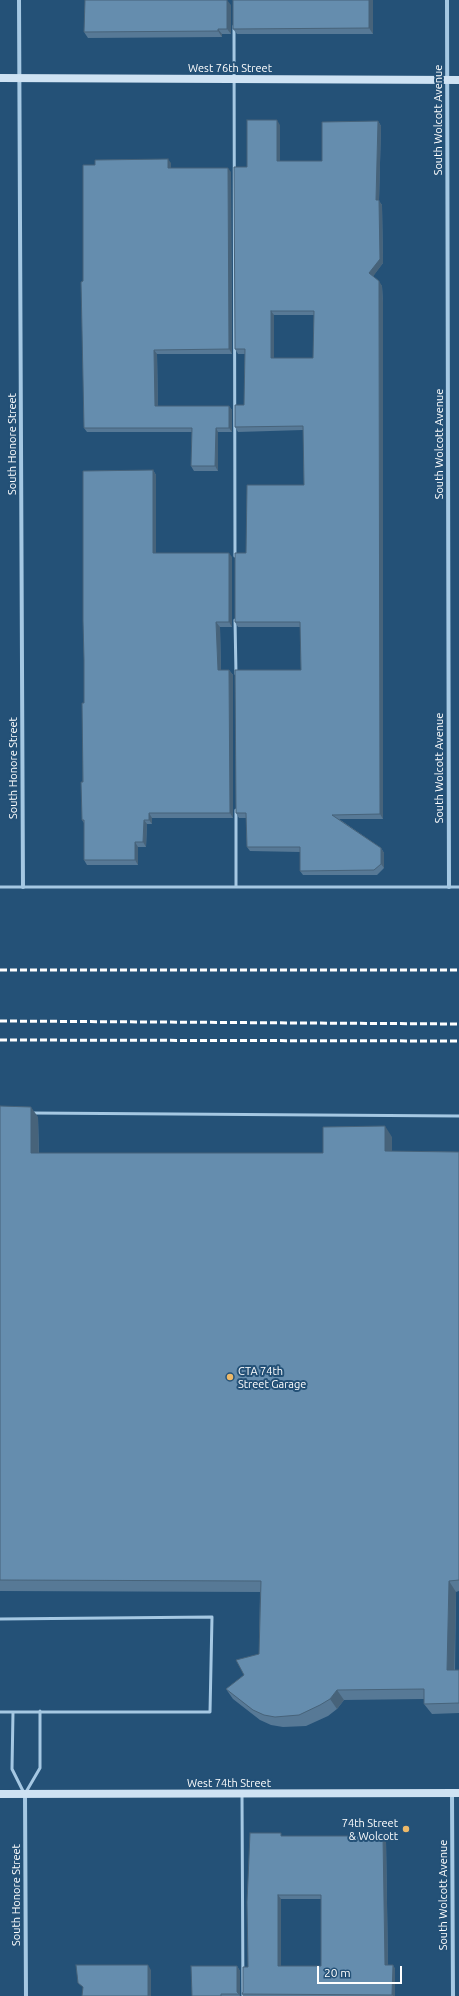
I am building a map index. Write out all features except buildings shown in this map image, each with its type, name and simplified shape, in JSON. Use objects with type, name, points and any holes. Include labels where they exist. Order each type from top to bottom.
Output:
[{"type":"street","name":"South Honore Street","points":[[18,0],[23,887]]},
{"type":"street","name":"South Wolcott Avenue","points":[[446,0],[449,887]]},
{"type":"street","name":"West 76th Street","points":[[0,78],[459,80]]},
{"type":"street","name":"South Wolcott Avenue","points":[[453,1996],[455,1793]]},
{"type":"street","name":"West 74th Street","points":[[0,1794],[455,1793]]},
{"type":"street","name":"South Honore Street","points":[[25,1794],[26,1996]]},
{"type":"lane","points":[[234,24],[235,560]]},
{"type":"lane","points":[[235,616],[236,680]]},
{"type":"lane","points":[[236,807],[236,887]]},
{"type":"lane","points":[[0,887],[459,887]]},
{"type":"lane","points":[[31,1113],[459,1116]]},
{"type":"lane","points":[[0,1619],[212,1617],[210,1712],[0,1712]]},
{"type":"lane","points":[[25,1794],[40,1768],[40,1711]]},
{"type":"lane","points":[[13,1712],[12,1769],[25,1794]]},
{"type":"lane","points":[[242,1794],[243,1996]]},
{"type":"railway","points":[[0,970],[459,970]]},
{"type":"railway","points":[[0,1021],[459,1024]]},
{"type":"railway","points":[[0,1040],[459,1041]]},
{"type":"place","name":"CTA 74th Street Garage","points":[[230,1377]]},
{"type":"place","name":"74th Street & Wolcott","points":[[406,1829]]}]
